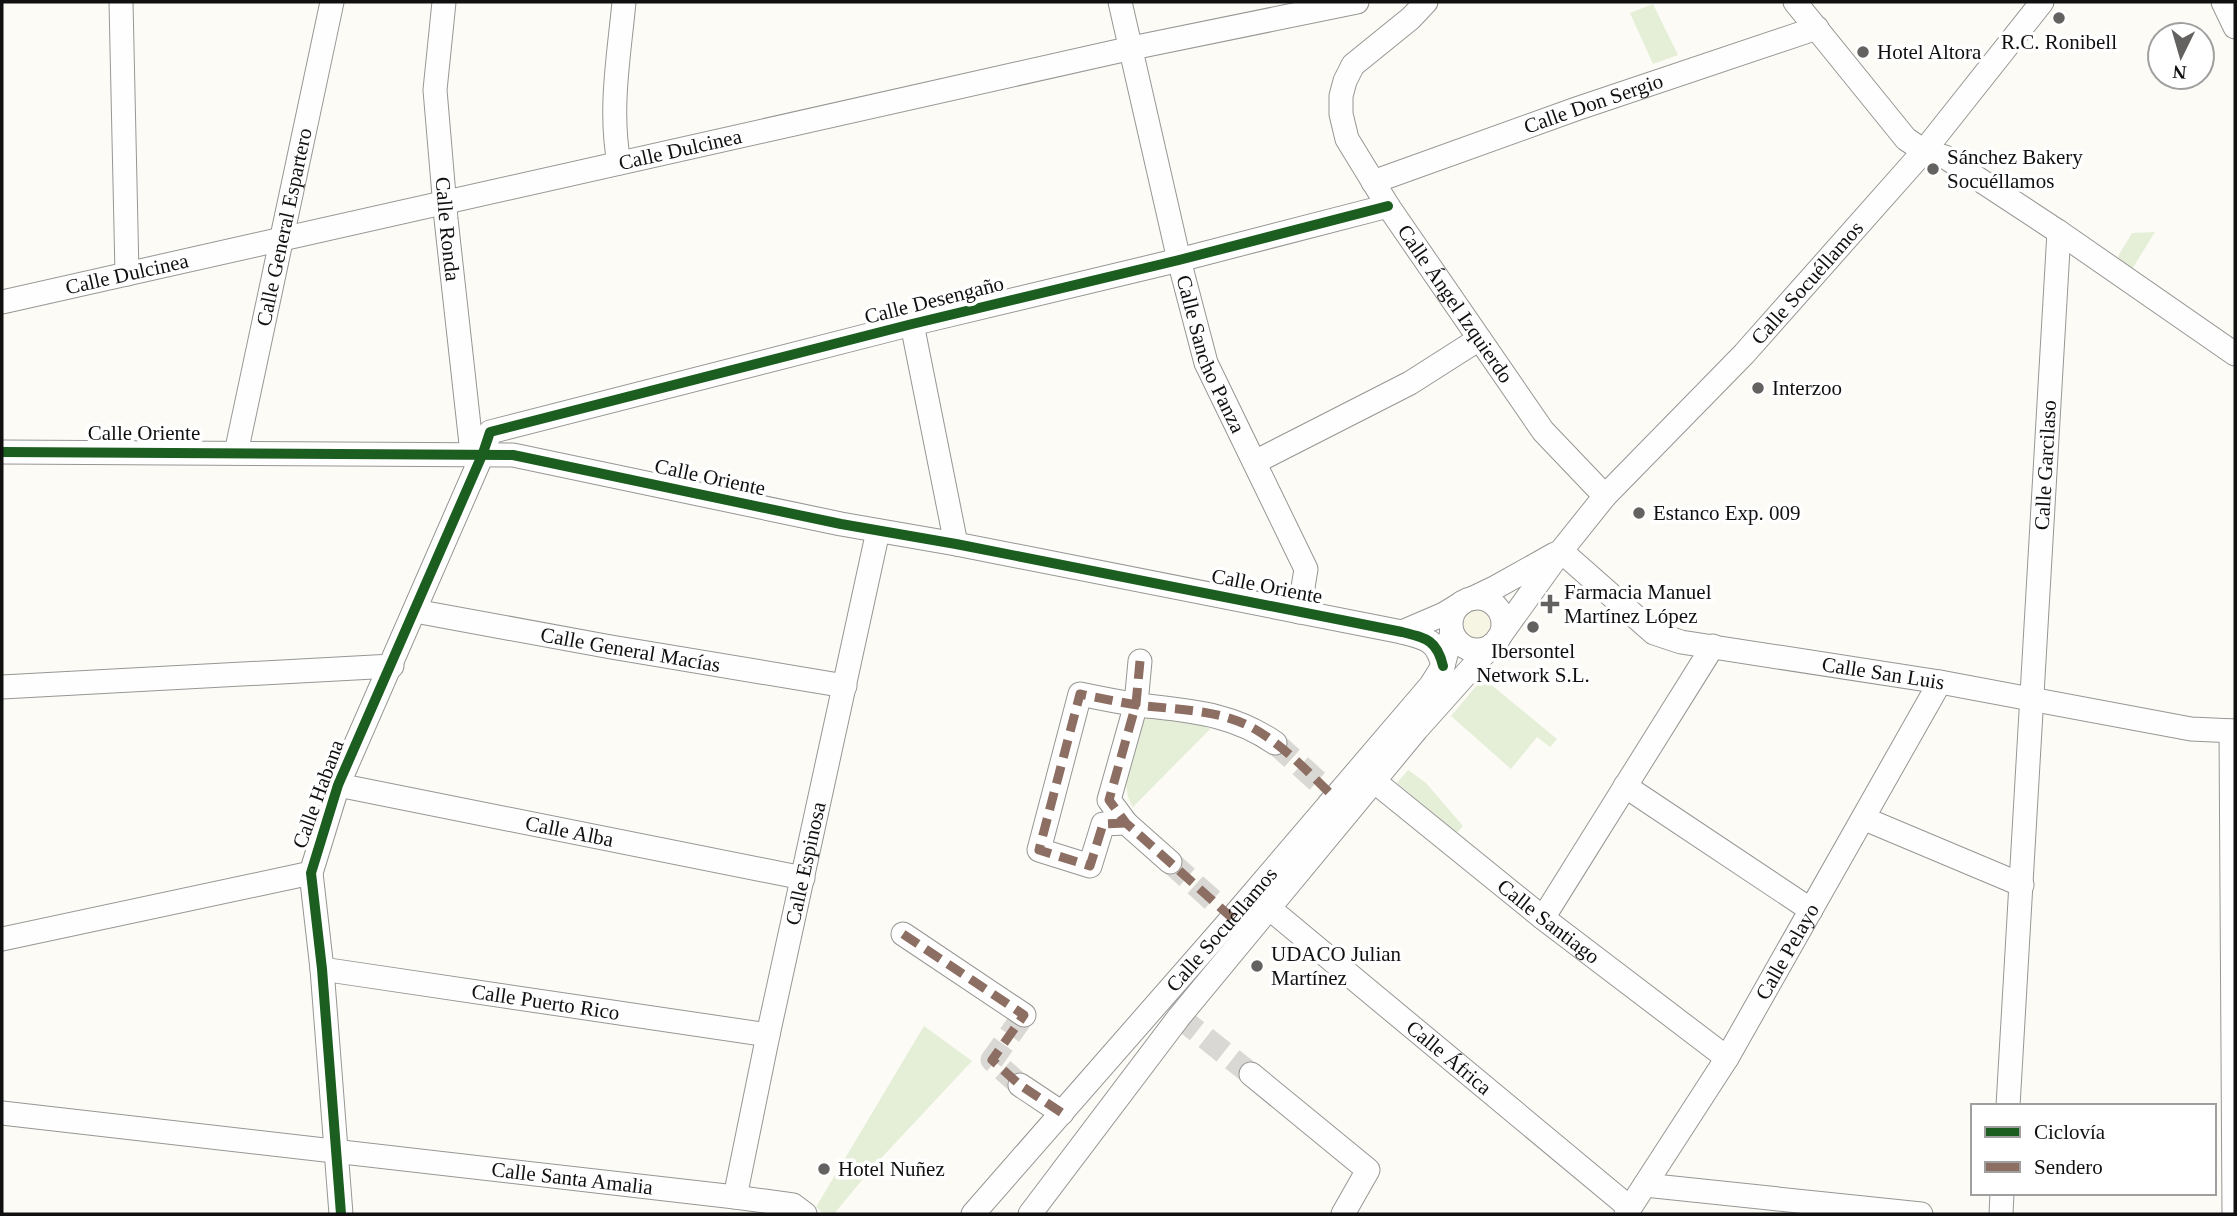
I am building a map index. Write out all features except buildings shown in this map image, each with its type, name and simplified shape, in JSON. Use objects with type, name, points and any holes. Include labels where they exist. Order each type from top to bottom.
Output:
[{"type":"street","points":[[121,2],[127,274]]},
{"type":"street","name":"Calle General Espartero","points":[[236,453],[332,2]]},
{"type":"street","name":"Calle Ronda","points":[[444,2],[435,90],[445,202],[488,441]]},
{"type":"street","points":[[619,163],[614,108],[624,2]]},
{"type":"street","name":"Calle Sancho Panza","points":[[1120,2],[1179,260],[1206,363],[1306,569],[1299,612]]},
{"type":"street","name":"Calle Dulcinea","points":[[2,302],[1132,48],[1357,2]]},
{"type":"street","name":"Calle Ángel Izquierdo","points":[[1426,2],[1411,18],[1353,65],[1341,96],[1341,114],[1347,139],[1388,206],[1543,431],[1605,496]]},
{"type":"street","points":[[1795,2],[1906,139],[1945,158],[2059,232],[2235,355]]},
{"type":"street","name":"Calle Socuéllamos","points":[[1030,1214],[1179,1017],[1449,691],[1495,642],[1560,551],[1605,496],[1744,354],[1924,150],[2042,2]]},
{"type":"street","points":[[2223,2],[2235,27]]},
{"type":"street","name":"Calle Don Sergio","points":[[1373,182],[1576,109],[1817,28]]},
{"type":"street","name":"Calle Desengaño","points":[[488,441],[912,324],[1179,260],[1388,206]]},
{"type":"street","name":"Calle Garcilaso","points":[[2008,1104],[2059,232]]},
{"type":"street","points":[[912,324],[956,544]]},
{"type":"street","points":[[1255,462],[1410,383],[1479,339]]},
{"type":"street","name":"Calle Oriente","points":[[2,452],[236,453],[488,441],[513,455],[878,531],[1402,632],[1434,643],[1443,666]]},
{"type":"street","name":"Calle Habana","points":[[341,1214],[322,969],[311,873],[338,785],[488,441]]},
{"type":"street","name":"Calle Espinosa","points":[[735,1197],[878,531]]},
{"type":"street","name":"Calle Socuéllamos","points":[[1467,601],[1560,551]]},
{"type":"street","name":"Calle San Luis","points":[[1560,551],[1654,633],[1681,642],[1940,682],[2191,729],[2233,731]]},
{"type":"street","points":[[1402,632],[1467,601],[1487,601],[1499,611],[1503,625],[1495,642],[1484,649],[1469,649],[1461,645],[1452,632],[1452,616],[1467,601]]},
{"type":"street","name":"Calle General Macías","points":[[415,611],[611,647],[845,685]]},
{"type":"street","name":"Calle Socuéllamos","points":[[973,1214],[1062,1113],[1226,912],[1330,793],[1431,685],[1443,666],[1452,632]]},
{"type":"street","points":[[1544,918],[1713,646]]},
{"type":"street","points":[[1140,661],[1136,704],[1109,800],[1126,823],[1170,862]]},
{"type":"street","points":[[2,687],[392,666]]},
{"type":"street","name":"Calle Pelayo","points":[[1628,1211],[1727,1058],[1940,682]]},
{"type":"street","points":[[1126,823],[1103,824],[1090,866],[1039,850],[1080,694],[1234,720],[1256,729],[1275,743]]},
{"type":"street","points":[[2233,731],[2234,1214]]},
{"type":"street","name":"Calle Santiago","points":[[1374,781],[1544,918],[1727,1058]]},
{"type":"street","name":"Calle Alba","points":[[338,785],[803,878]]},
{"type":"street","points":[[1625,786],[1811,910]]},
{"type":"street","points":[[1865,818],[2022,885]]},
{"type":"street","points":[[2,939],[311,873]]},
{"type":"street","name":"Calle África","points":[[1269,908],[1628,1211]]},
{"type":"street","points":[[903,934],[1024,1016]]},
{"type":"street","name":"Calle Puerto Rico","points":[[322,969],[768,1035]]},
{"type":"street","points":[[1251,1074],[1368,1170],[1343,1214]]},
{"type":"street","points":[[1020,1084],[1062,1113]]},
{"type":"street","name":"Calle Santa Amalia","points":[[2,1113],[735,1197],[793,1205],[805,1214]]},
{"type":"street","points":[[1645,1185],[1921,1214]]},
{"type":"street","points":[[2001,1214],[2003,1195]]},
{"type":"green space","points":[[1653,4],[1678,55],[1653,64],[1630,13]]},
{"type":"green space","points":[[2155,232],[2132,269],[2117,258],[2132,233]]},
{"type":"green space","points":[[1487,601],[1493,604],[1501,615],[1478,650],[1469,649],[1457,640],[1452,616]]},
{"type":"green space","points":[[1483,678],[1557,739],[1550,747],[1537,737],[1511,769],[1451,716]]},
{"type":"green space","points":[[1149,717],[1214,725],[1133,807],[1127,789],[1127,768],[1136,726]]},
{"type":"green space","points":[[1408,770],[1426,783],[1463,826],[1457,833],[1397,783]]},
{"type":"green space","points":[[924,1026],[972,1061],[871,1169],[834,1214],[824,1214],[816,1207]]},
{"type":"tunnel","points":[[1275,743],[1326,789]]},
{"type":"tunnel","points":[[1170,862],[1219,906]]},
{"type":"tunnel","points":[[1020,1085],[992,1060],[1024,1015]]},
{"type":"tunnel","points":[[1179,1017],[1251,1074]]},
{"type":"marked path","points":[[1140,661],[1136,704],[1109,800],[1126,823],[1232,918]]},
{"type":"marked path","points":[[1126,823],[1103,824],[1090,866],[1039,850],[1080,694],[1230,718],[1258,731],[1278,745],[1335,798]]},
{"type":"marked path","points":[[903,934],[1024,1015],[992,1060],[1020,1085],[1062,1113]]},
{"type":"cycle path","points":[[341,1214],[322,969],[311,873],[338,785],[490,432],[1388,206]]},
{"type":"cycle path","points":[[2,452],[513,455],[841,524],[956,544],[1402,632],[1418,636],[1434,645],[1443,666]]},
{"type":"place","name":"R.C. Ronibell","points":[[2059,18]]},
{"type":"place","name":"Hotel Altora","points":[[1863,52]]},
{"type":"place","name":"Sánchez Bakery Socuéllamos","points":[[1933,169]]},
{"type":"place","name":"Interzoo","points":[[1758,388]]},
{"type":"place","name":"Estanco Exp. 009","points":[[1639,513]]},
{"type":"place","name":"Farmacia Manuel Martínez López","points":[[1550,604]]},
{"type":"place","name":"Ibersontel Network S.L.","points":[[1533,627]]},
{"type":"place","name":"UDACO Julian Martínez","points":[[1257,966]]},
{"type":"place","name":"Hotel Nuñez","points":[[824,1169]]}]
